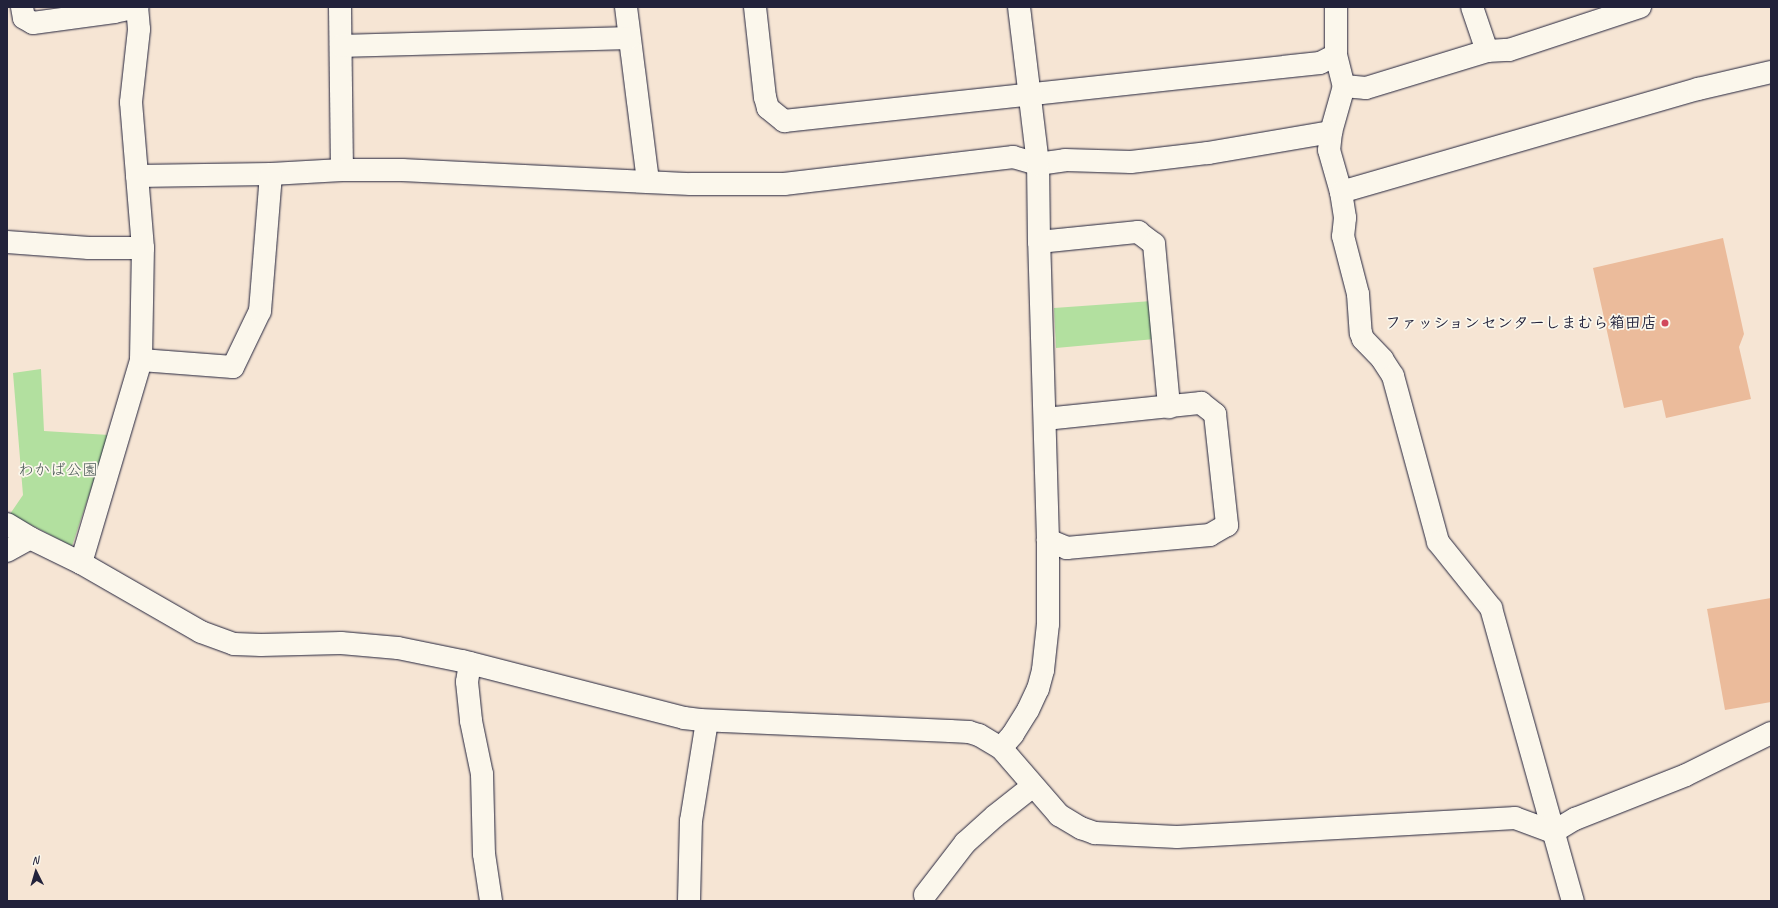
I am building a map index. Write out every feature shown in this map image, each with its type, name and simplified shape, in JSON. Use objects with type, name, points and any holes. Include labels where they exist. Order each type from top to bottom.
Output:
[{"type":"street","points":[[22,7],[24,18],[33,23],[114,12],[137,7],[138,36],[131,102],[143,248],[141,360],[81,563]]},
{"type":"street","points":[[340,7],[342,170]]},
{"type":"street","points":[[626,7],[648,181]]},
{"type":"street","points":[[755,7],[764,97],[768,108],[784,121],[1320,63],[1336,55]]},
{"type":"street","points":[[1001,748],[1013,734],[1028,710],[1043,670],[1048,624],[1048,540],[1038,164],[1020,7]]},
{"type":"street","points":[[1336,7],[1336,55],[1344,86],[1331,132],[1329,150],[1341,192],[1345,218],[1343,236],[1358,294],[1360,333],[1363,339],[1382,359],[1393,376],[1438,542],[1491,608],[1573,901]]},
{"type":"street","points":[[1472,7],[1487,51]]},
{"type":"street","points":[[1344,86],[1366,88],[1487,51],[1509,50],[1640,7]]},
{"type":"street","points":[[341,46],[629,38]]},
{"type":"street","points":[[1341,192],[1357,186],[1698,89],[1771,72]]},
{"type":"street","points":[[137,176],[271,174],[342,170],[402,170],[691,184],[777,184],[1013,157],[1038,164],[1065,160],[1131,162],[1208,153],[1331,132]]},
{"type":"street","points":[[141,360],[233,367],[260,311],[271,174]]},
{"type":"street","points":[[1039,242],[1138,232],[1154,244],[1169,407]]},
{"type":"street","points":[[7,242],[89,248],[143,248]]},
{"type":"street","points":[[1045,419],[1201,403],[1215,414],[1227,525],[1210,535],[1067,548],[1048,540]]},
{"type":"street","points":[[7,524],[30,538],[81,563],[174,618],[201,632],[234,644],[363,644],[398,648],[470,663],[684,718],[707,721],[969,732],[979,735],[1001,748],[1059,815],[1081,828],[1095,833],[1110,835],[1177,837],[1515,818],[1553,832]]},
{"type":"street","points":[[7,551],[30,538]]},
{"type":"street","points":[[470,663],[467,682],[471,720],[482,774],[484,854],[491,901]]},
{"type":"street","points":[[689,901],[691,821],[707,721]]},
{"type":"street","points":[[1553,832],[1575,818],[1686,775],[1771,733]]},
{"type":"street","points":[[925,895],[966,843],[995,816],[1033,786]]},
{"type":"green space","points":[[1152,301],[1155,339],[1056,348],[1054,308]]},
{"type":"green space","name":"わかば公園","points":[[41,369],[44,431],[109,435],[72,546],[10,514],[23,495],[13,373]]},
{"type":"building","points":[[1723,238],[1744,334],[1739,347],[1751,399],[1666,418],[1662,400],[1624,408],[1593,268]]},
{"type":"building","points":[[1771,598],[1771,702],[1725,710],[1707,609]]},
{"type":"place","name":"ファッションセンターしまむら箱田店","points":[[1665,323]]}]
